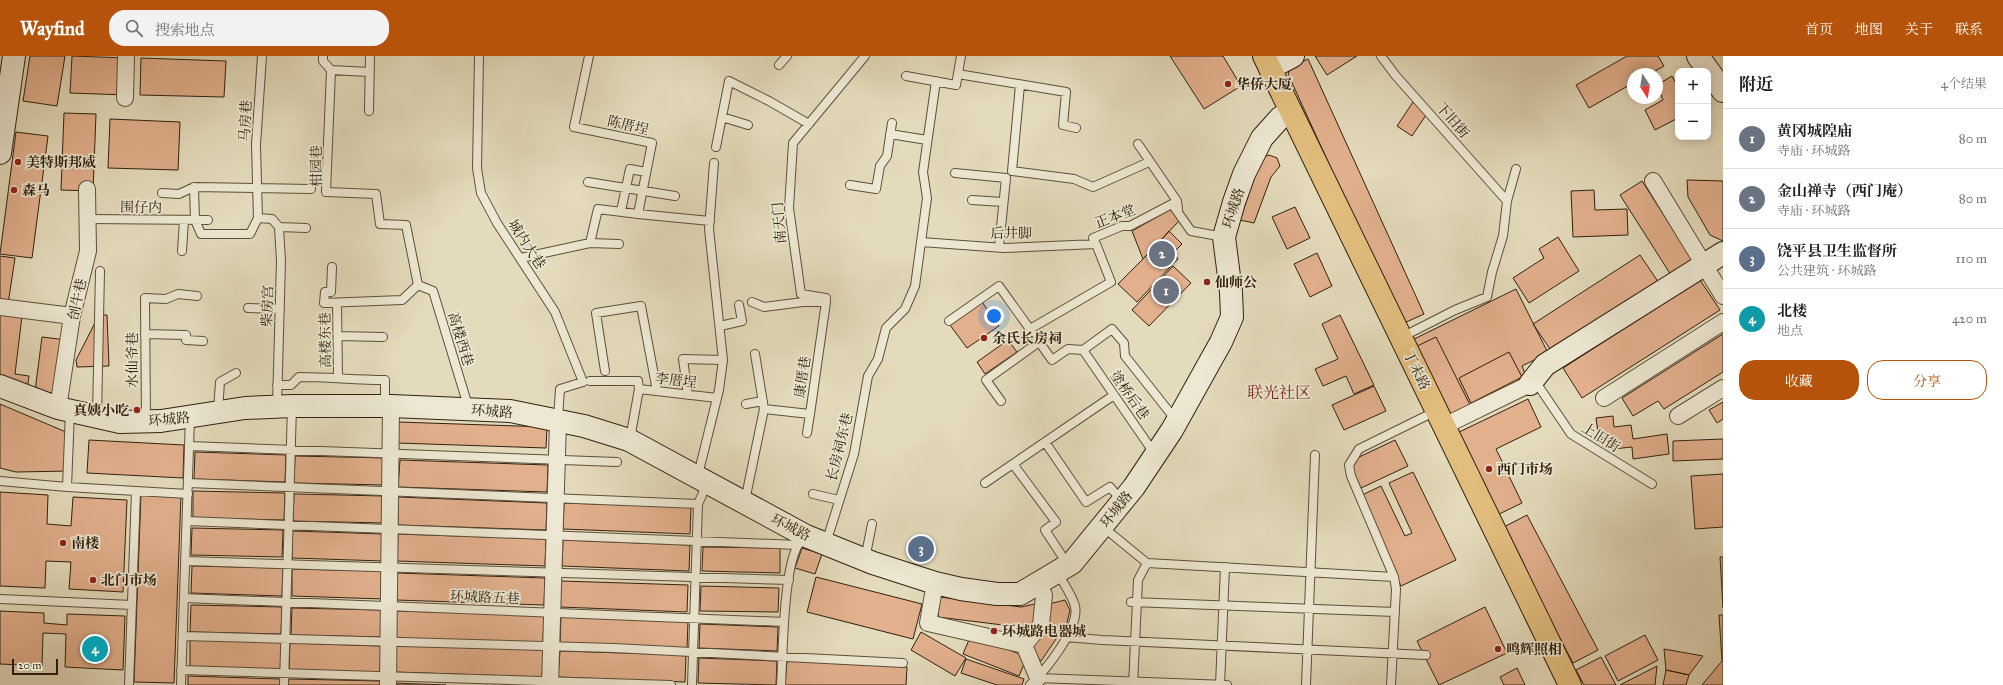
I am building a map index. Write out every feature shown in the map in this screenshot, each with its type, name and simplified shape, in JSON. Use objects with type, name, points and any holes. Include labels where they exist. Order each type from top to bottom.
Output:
[{"type":"main road","points":[[0,153],[14,56]]},
{"type":"main road","points":[[1267,62],[1293,56]]},
{"type":"main road","points":[[1698,56],[1723,91]]},
{"type":"main road","name":"丁未路","points":[[1267,62],[1570,685]]},
{"type":"main road","name":"环城路","points":[[0,386],[64,409],[120,422],[146,422],[190,418],[245,408],[284,406],[388,406],[510,411],[558,422],[584,426],[629,440],[702,481],[744,502],[802,540],[826,543],[865,560],[935,583],[997,594],[1020,594],[1063,569],[1123,502],[1156,455],[1222,342],[1232,317],[1231,292],[1224,237],[1244,174],[1262,138],[1280,118],[1291,112]]},
{"type":"main road","points":[[1532,382],[1545,365],[1723,253]]},
{"type":"street","points":[[125,98],[126,56]]},
{"type":"street","points":[[1653,181],[1723,296]]},
{"type":"street","name":"刣牛巷","points":[[64,409],[72,316],[88,251],[87,189]]},
{"type":"street","points":[[0,307],[72,316]]},
{"type":"street","points":[[1604,398],[1723,322]]},
{"type":"street","points":[[1441,418],[1532,382]]},
{"type":"street","points":[[1678,416],[1723,388]]},
{"type":"street","points":[[388,406],[391,454],[388,685]]},
{"type":"street","points":[[550,685],[558,422]]},
{"type":"street","points":[[935,583],[928,623],[1024,645]]},
{"type":"street","points":[[1024,645],[1041,625],[1044,595],[1039,584]]},
{"type":"street","points":[[1024,645],[1034,681]]},
{"type":"lane","name":"马房巷","points":[[258,218],[256,145],[262,56]]},
{"type":"lane","points":[[323,56],[323,61],[331,70],[369,72]]},
{"type":"lane","points":[[369,112],[370,56]]},
{"type":"lane","name":"城内大巷","points":[[479,56],[477,168],[481,193],[497,223],[521,258],[554,312],[583,382],[560,389],[558,422]]},
{"type":"lane","name":"陈厝埕","points":[[589,56],[574,127],[652,143],[638,214]]},
{"type":"lane","points":[[778,65],[787,56]]},
{"type":"lane","name":"南天门","points":[[826,302],[827,298],[801,294],[789,208],[793,143],[865,56]]},
{"type":"lane","points":[[906,76],[956,85],[961,56]]},
{"type":"lane","name":"下旧街","points":[[1381,56],[1396,76],[1507,201]]},
{"type":"lane","name":"柑园巷","points":[[331,70],[326,192],[376,194],[380,224],[406,225],[418,286]]},
{"type":"lane","points":[[958,74],[1066,92],[1063,125],[1076,128]]},
{"type":"lane","points":[[716,147],[730,81],[770,101],[809,124]]},
{"type":"lane","points":[[921,242],[928,198],[922,172],[936,81]]},
{"type":"lane","points":[[1020,85],[1012,171],[1074,179],[1093,187],[1149,162]]},
{"type":"lane","points":[[722,116],[748,125]]},
{"type":"lane","points":[[850,185],[876,189],[880,166],[887,156],[892,123]]},
{"type":"lane","points":[[890,134],[927,140]]},
{"type":"lane","points":[[1138,144],[1177,201],[1179,214],[1191,231],[1224,237]]},
{"type":"lane","points":[[692,685],[698,504],[717,398],[722,360],[720,326],[714,288],[710,221],[714,163]]},
{"type":"lane","points":[[621,211],[630,169],[646,172]]},
{"type":"lane","points":[[1401,337],[1455,310],[1487,297],[1492,272],[1504,236],[1507,201],[1516,169]]},
{"type":"lane","points":[[955,173],[1006,178],[999,248]]},
{"type":"lane","points":[[588,182],[675,196]]},
{"type":"lane","points":[[194,187],[194,220],[201,234],[250,234],[258,218],[272,219],[279,227],[306,228]]},
{"type":"lane","points":[[162,193],[179,194],[194,187],[311,189]]},
{"type":"lane","points":[[972,200],[1004,202]]},
{"type":"lane","name":"正本堂","points":[[1096,244],[1093,238],[1122,226],[1130,226],[1172,204],[1179,214]]},
{"type":"lane","points":[[590,243],[598,209],[710,221]]},
{"type":"lane","name":"围仔内","points":[[88,219],[208,220]]},
{"type":"lane","points":[[182,251],[184,220]]},
{"type":"lane","name":"柴房宫","points":[[279,227],[281,261],[277,385],[284,406],[284,685]]},
{"type":"lane","name":"后井脚","points":[[921,242],[999,248],[1096,244]]},
{"type":"lane","name":"长房祠东巷","points":[[826,543],[854,454],[868,376],[878,359],[886,328],[905,309],[915,286],[921,242]]},
{"type":"lane","points":[[521,258],[590,243],[619,244]]},
{"type":"lane","points":[[1030,329],[1111,282],[1096,244]]},
{"type":"lane","name":"高楼东巷","points":[[332,267],[330,292],[325,292],[324,303],[402,300],[418,286]]},
{"type":"lane","name":"刣牛巷","points":[[97,417],[100,271]]},
{"type":"lane","name":"高楼西巷","points":[[418,286],[433,291],[470,409]]},
{"type":"lane","points":[[949,322],[999,286],[1052,360],[1068,349],[1083,350],[1112,329],[1124,343],[1125,356],[1177,421]]},
{"type":"lane","name":"水仙爷巷","points":[[146,422],[145,298],[166,299],[178,294],[197,296]]},
{"type":"lane","points":[[752,302],[764,308],[803,302],[826,302]]},
{"type":"lane","name":"康厝巷","points":[[764,409],[810,414],[826,302]]},
{"type":"lane","name":"高楼东巷","points":[[337,303],[338,377]]},
{"type":"lane","points":[[720,326],[742,321],[739,305]]},
{"type":"lane","points":[[605,371],[596,313],[641,306],[657,391]]},
{"type":"lane","points":[[248,308],[280,309]]},
{"type":"lane","points":[[145,334],[186,335],[186,340],[203,341]]},
{"type":"lane","points":[[338,336],[384,337]]},
{"type":"lane","points":[[1001,401],[986,380],[1039,342]]},
{"type":"lane","name":"塗桥后巷","points":[[1083,350],[1156,455]]},
{"type":"lane","points":[[744,502],[764,409],[755,354]]},
{"type":"lane","points":[[688,395],[684,359],[722,360]]},
{"type":"lane","points":[[218,413],[220,382],[236,373]]},
{"type":"lane","points":[[277,385],[291,385],[299,377],[338,377],[356,380],[385,380],[388,406]]},
{"type":"lane","name":"李厝埕","points":[[590,381],[638,381],[639,389],[717,398]]},
{"type":"lane","name":"上旧街","points":[[1532,382],[1571,434],[1652,484]]},
{"type":"lane","points":[[629,440],[639,389]]},
{"type":"lane","points":[[985,483],[1114,395]]},
{"type":"lane","points":[[746,404],[763,401]]},
{"type":"lane","points":[[64,409],[67,487]]},
{"type":"lane","points":[[807,433],[810,414]]},
{"type":"lane","points":[[181,685],[190,418]]},
{"type":"lane","points":[[1391,685],[1396,589],[1394,577],[1351,476],[1349,465],[1359,449],[1441,418]]},
{"type":"lane","points":[[1045,442],[1086,502],[1110,486],[1123,502]]},
{"type":"lane","points":[[189,446],[617,462]]},
{"type":"lane","points":[[1306,685],[1316,455]]},
{"type":"lane","points":[[1014,464],[1056,522],[1045,530],[1063,569],[1075,607],[1073,625],[1045,671],[1034,681]]},
{"type":"lane","points":[[0,481],[67,487],[188,494]]},
{"type":"lane","points":[[188,483],[698,504]]},
{"type":"lane","points":[[129,685],[136,491]]},
{"type":"lane","points":[[813,494],[839,500]]},
{"type":"lane","points":[[187,521],[802,540],[790,568],[784,622],[782,685]]},
{"type":"lane","points":[[865,560],[872,524]]},
{"type":"lane","points":[[1102,526],[1147,563],[1394,577]]},
{"type":"lane","points":[[186,561],[789,580]]},
{"type":"lane","points":[[1133,685],[1138,580],[1147,563]]},
{"type":"lane","points":[[1220,685],[1225,567]]},
{"type":"lane","name":"环城路五巷","points":[[184,598],[784,622]]},
{"type":"lane","points":[[0,599],[132,605]]},
{"type":"lane","points":[[1131,602],[1395,612]]},
{"type":"lane","points":[[183,636],[606,648],[904,663]]},
{"type":"lane","points":[[1066,637],[1426,655]]},
{"type":"lane","points":[[182,670],[672,685]]},
{"type":"lane","points":[[1034,681],[1227,685]]},
{"type":"building","points":[[30,56],[65,56],[57,106],[23,101]]},
{"type":"building","points":[[72,56],[127,58],[126,95],[70,93]]},
{"type":"building","name":"华侨大厦","points":[[1170,56],[1223,56],[1241,86],[1204,109]]},
{"type":"building","points":[[1315,56],[1357,56],[1327,75]]},
{"type":"building","points":[[1627,56],[1658,56],[1664,66],[1660,68],[1627,68],[1627,86],[1589,108],[1576,85]]},
{"type":"building","points":[[141,58],[226,61],[224,97],[140,95]]},
{"type":"building","points":[[1308,59],[1424,314],[1402,324],[1288,74],[1291,67]]},
{"type":"building","points":[[1672,76],[1675,82],[1675,120],[1655,130],[1645,110],[1656,104],[1663,104],[1663,81]]},
{"type":"building","points":[[1413,102],[1428,112],[1412,136],[1397,126]]},
{"type":"building","points":[[64,113],[96,114],[93,191],[61,190]]},
{"type":"building","points":[[110,119],[180,122],[178,170],[108,168]]},
{"type":"building","points":[[16,132],[48,136],[32,258],[0,254]]},
{"type":"building","points":[[1269,155],[1277,158],[1280,166],[1271,177],[1254,223],[1240,220],[1261,158]]},
{"type":"building","points":[[1687,180],[1723,181],[1723,241],[1710,235],[1688,197]]},
{"type":"building","points":[[1642,181],[1693,261],[1671,275],[1620,195]]},
{"type":"building","points":[[1594,190],[1595,210],[1627,209],[1628,235],[1573,237],[1571,191]]},
{"type":"building","points":[[1295,207],[1310,238],[1287,249],[1272,217]]},
{"type":"building","points":[[1171,209],[1179,221],[1143,259],[1132,231]]},
{"type":"building","points":[[1169,231],[1182,244],[1173,253],[1178,259],[1172,265],[1154,248]]},
{"type":"building","points":[[1558,237],[1579,271],[1529,303],[1513,278],[1544,258],[1539,249]]},
{"type":"building","points":[[1154,248],[1172,265],[1137,302],[1118,284]]},
{"type":"building","points":[[1317,253],[1332,286],[1310,297],[1294,264]]},
{"type":"building","points":[[1640,255],[1659,283],[1552,352],[1533,324]]},
{"type":"building","points":[[0,256],[15,258],[8,304],[0,303]]},
{"type":"building","points":[[1173,266],[1191,283],[1149,326],[1132,310]]},
{"type":"building","points":[[1700,280],[1720,310],[1582,398],[1563,368]]},
{"type":"building","points":[[1516,289],[1548,353],[1522,366],[1527,378],[1446,418],[1408,342]]},
{"type":"building","points":[[982,302],[999,326],[967,348],[950,325]]},
{"type":"building","points":[[0,313],[22,316],[15,374],[29,376],[27,391],[0,383]]},
{"type":"building","points":[[99,315],[107,315],[109,366],[77,367],[76,360]]},
{"type":"building","points":[[1340,315],[1374,385],[1354,394],[1346,376],[1323,386],[1315,369],[1338,359],[1322,324]]},
{"type":"building","points":[[1723,334],[1723,372],[1664,409],[1658,401],[1633,416],[1622,398]]},
{"type":"building","points":[[42,337],[67,340],[60,394],[35,391]]},
{"type":"building","points":[[1436,337],[1470,405],[1446,416],[1413,348]]},
{"type":"building","points":[[1008,340],[1017,352],[985,374],[977,362]]},
{"type":"building","points":[[1509,352],[1522,377],[1471,403],[1459,378]]},
{"type":"building","points":[[1374,386],[1386,411],[1344,430],[1332,405]]},
{"type":"building","name":"西门市场","points":[[1528,399],[1541,427],[1496,449],[1522,503],[1495,516],[1455,434]]},
{"type":"building","points":[[1723,402],[1723,419],[1717,423],[1709,410]]},
{"type":"building","points":[[0,404],[73,435],[71,471],[16,472],[0,468]]},
{"type":"building","points":[[1613,416],[1614,427],[1631,425],[1633,439],[1667,434],[1669,454],[1633,459],[1632,447],[1613,449],[1611,438],[1599,440],[1596,418]]},
{"type":"building","points":[[398,422],[547,427],[546,448],[397,443]]},
{"type":"building","points":[[1723,439],[1723,459],[1673,461],[1673,441]]},
{"type":"building","points":[[89,440],[184,445],[183,478],[87,473]]},
{"type":"building","points":[[1395,440],[1408,466],[1361,488],[1352,469],[1355,459]]},
{"type":"building","points":[[195,452],[286,455],[285,482],[194,479]]},
{"type":"building","points":[[295,456],[386,458],[385,485],[294,483]]},
{"type":"building","points":[[400,460],[548,465],[547,492],[398,487]]},
{"type":"building","points":[[1413,472],[1456,560],[1401,586],[1358,497],[1381,486],[1405,536],[1412,533],[1389,483]]},
{"type":"building","points":[[1723,474],[1723,527],[1695,529],[1691,476]]},
{"type":"building","points":[[193,491],[285,493],[284,520],[193,518]]},
{"type":"building","name":"南楼","points":[[0,492],[48,495],[47,524],[71,526],[73,497],[127,500],[123,592],[69,589],[71,562],[46,561],[45,588],[0,586]]},
{"type":"building","points":[[141,494],[181,496],[174,683],[134,682]]},
{"type":"building","points":[[294,494],[385,496],[384,523],[293,521]]},
{"type":"building","points":[[398,497],[547,503],[546,530],[398,525]]},
{"type":"building","points":[[564,503],[691,507],[690,534],[563,529]]},
{"type":"building","points":[[1527,515],[1598,650],[1573,663],[1502,528]]},
{"type":"building","points":[[192,528],[283,530],[282,557],[191,555]]},
{"type":"building","points":[[292,531],[384,534],[383,561],[292,558]]},
{"type":"building","points":[[398,534],[546,539],[545,566],[397,561]]},
{"type":"building","points":[[563,540],[690,545],[689,571],[562,566]]},
{"type":"building","points":[[703,547],[780,548],[780,573],[702,571]]},
{"type":"building","points":[[802,548],[822,554],[815,574],[795,568]]},
{"type":"building","points":[[1720,557],[1723,557],[1723,608]]},
{"type":"building","points":[[192,566],[283,568],[282,596],[191,593]]},
{"type":"building","points":[[292,569],[383,571],[383,599],[292,596]]},
{"type":"building","points":[[397,573],[545,578],[544,605],[396,600]]},
{"type":"building","points":[[816,577],[922,604],[913,639],[807,612]]},
{"type":"building","points":[[561,581],[688,585],[687,612],[560,607]]},
{"type":"building","points":[[701,586],[779,588],[778,612],[700,611]]},
{"type":"building","points":[[940,597],[1021,607],[1039,603],[1037,622],[1019,627],[938,617]]},
{"type":"building","points":[[1065,600],[1070,610],[1067,623],[1041,661],[1030,650],[1049,604]]},
{"type":"building","points":[[191,605],[282,607],[281,634],[190,632]]},
{"type":"building","points":[[1485,607],[1507,653],[1439,685],[1417,641]]},
{"type":"building","points":[[292,608],[383,610],[382,637],[291,635]]},
{"type":"building","points":[[0,611],[44,613],[44,623],[67,625],[67,614],[125,616],[123,670],[65,667],[66,634],[43,633],[42,666],[0,664]]},
{"type":"building","points":[[396,611],[544,615],[543,643],[395,638]]},
{"type":"building","points":[[1719,615],[1723,615],[1723,685],[1702,685],[1722,661]]},
{"type":"building","points":[[561,617],[688,622],[687,648],[560,644]]},
{"type":"building","points":[[700,624],[778,627],[777,651],[699,648]]},
{"type":"building","points":[[921,632],[966,658],[955,676],[911,650]]},
{"type":"building","points":[[971,635],[1027,657],[1019,676],[963,654]]},
{"type":"building","points":[[1645,635],[1658,660],[1618,681],[1605,656]]},
{"type":"building","points":[[190,640],[282,642],[281,670],[190,667]]},
{"type":"building","points":[[290,643],[381,646],[380,673],[289,671]]},
{"type":"building","points":[[395,645],[543,650],[542,677],[394,672]]},
{"type":"building","points":[[1664,649],[1703,656],[1689,675],[1666,670]]},
{"type":"building","points":[[560,651],[686,655],[685,682],[558,677]]},
{"type":"building","points":[[1601,657],[1616,685],[1584,685],[1576,670]]},
{"type":"building","points":[[699,658],[777,661],[776,685],[698,683]]},
{"type":"building","points":[[966,659],[1024,679],[1022,685],[997,685],[961,673]]},
{"type":"building","points":[[787,661],[907,667],[906,685],[785,685]]},
{"type":"building","points":[[1657,666],[1655,685],[1620,685]]},
{"type":"building","points":[[1517,668],[1525,685],[1504,685],[1500,677]]},
{"type":"building","points":[[1666,670],[1689,675],[1686,685],[1663,685]]},
{"type":"building","points":[[188,676],[280,679],[280,685],[188,685]]},
{"type":"building","points":[[289,679],[380,681],[380,685],[288,685]]},
{"type":"building","points":[[394,683],[446,685],[394,685]]},
{"type":"place","name":"华侨大厦","points":[[1228,84]]},
{"type":"place","name":"美特斯邦威","points":[[18,162]]},
{"type":"place","name":"森马","points":[[14,190]]},
{"type":"place","name":"金山禅寺（西门庵）","points":[[1162,254]]},
{"type":"place","name":"仙师公","points":[[1207,282]]},
{"type":"place","name":"黄冈城隍庙","points":[[1166,291]]},
{"type":"place","name":"余氏长房祠","points":[[984,338]]},
{"type":"place","name":"真姨小吃","points":[[137,410]]},
{"type":"place","name":"西门市场","points":[[1489,469]]},
{"type":"place","name":"南楼","points":[[63,543]]},
{"type":"place","name":"饶平县卫生监督所","points":[[921,549]]},
{"type":"place","name":"北门市场","points":[[93,580]]},
{"type":"place","name":"环城路电器城","points":[[994,631]]},
{"type":"place","name":"北楼","points":[[95,649]]},
{"type":"place","name":"鸣辉照相","points":[[1498,649]]},
{"type":"district","name":"联光社区","points":[[1279,392]]}]
